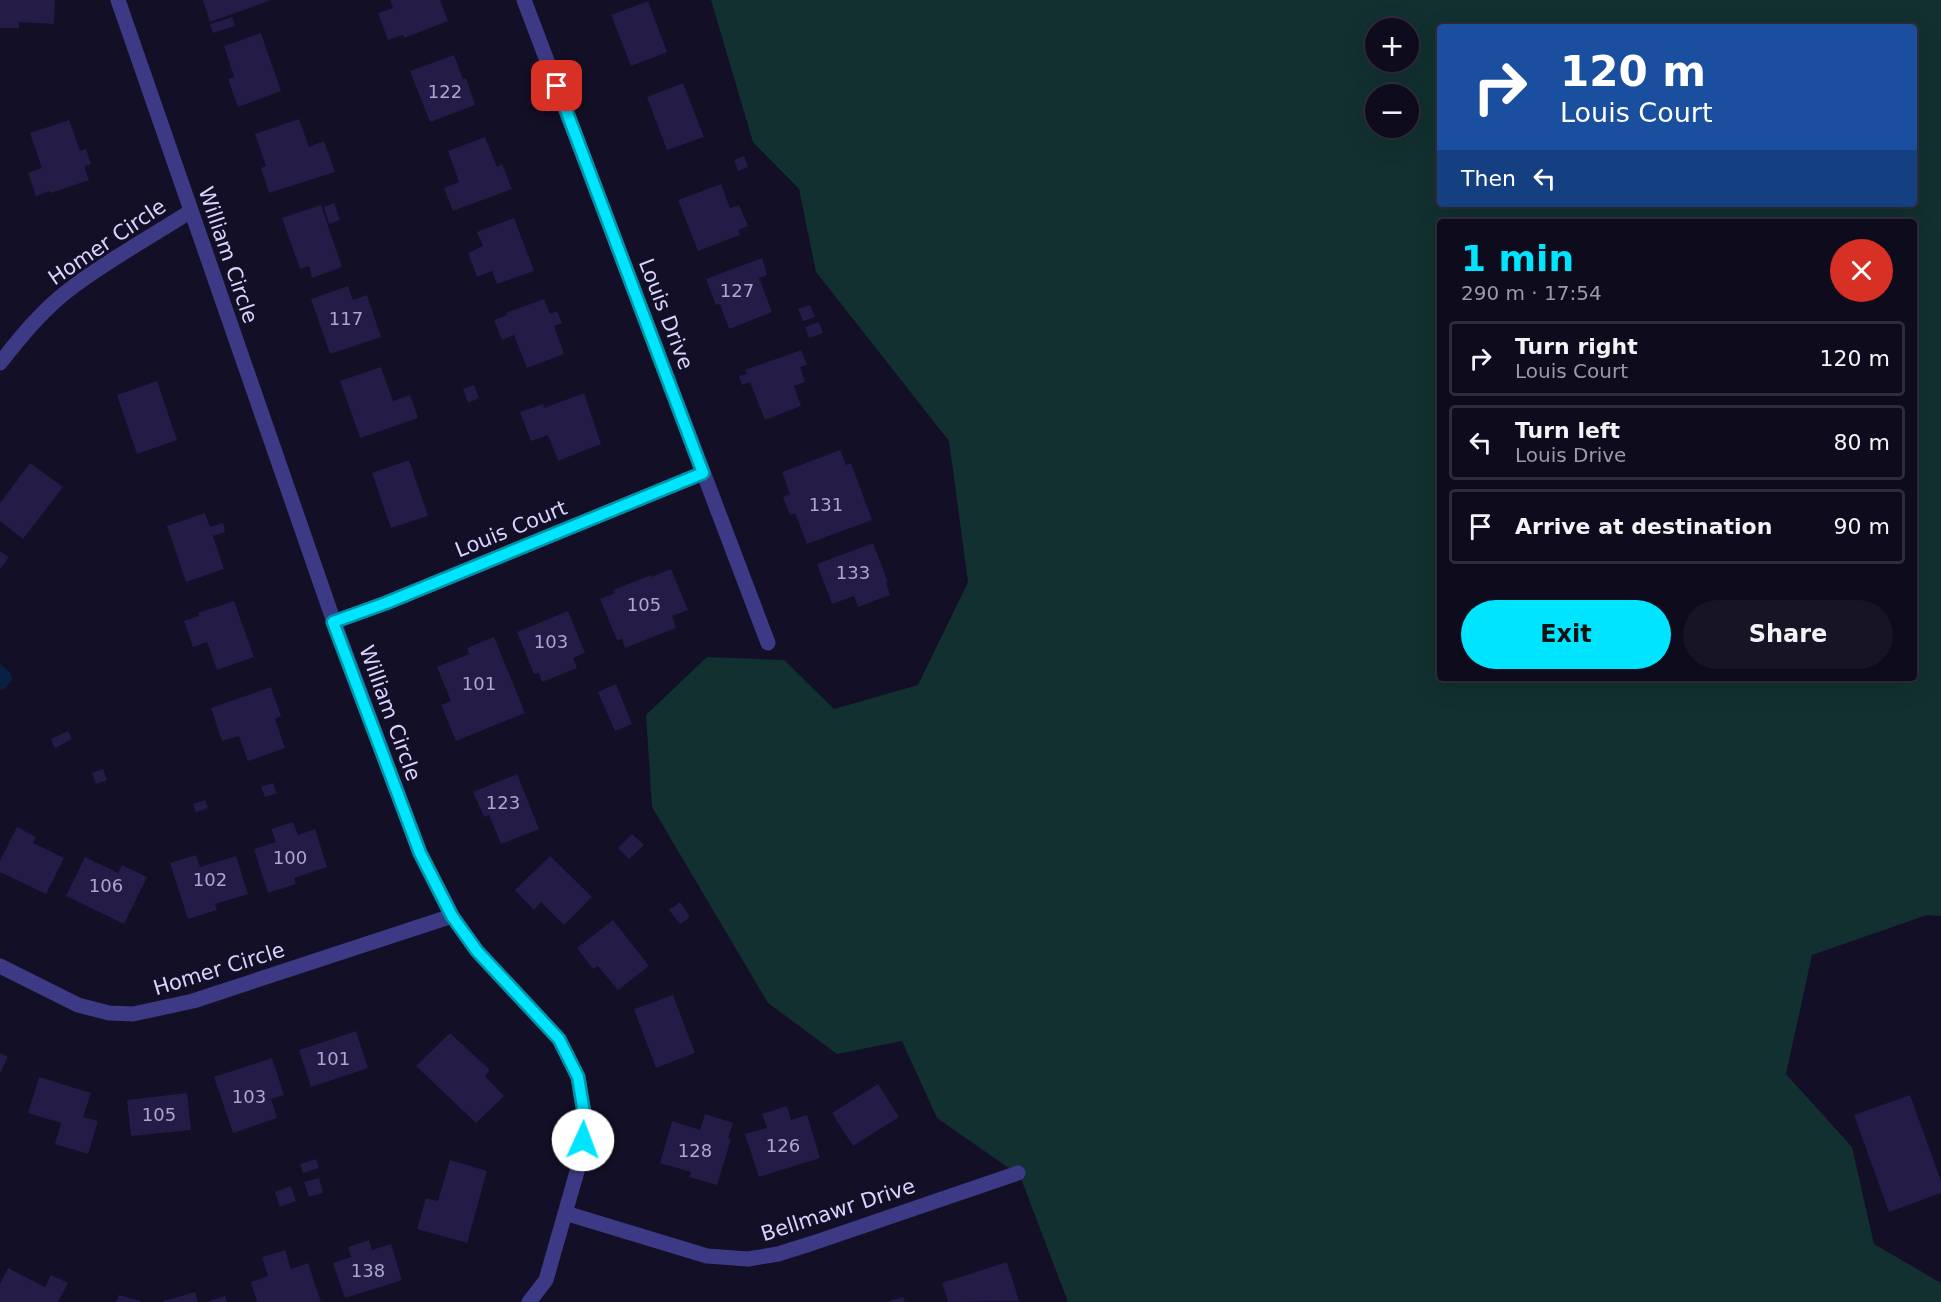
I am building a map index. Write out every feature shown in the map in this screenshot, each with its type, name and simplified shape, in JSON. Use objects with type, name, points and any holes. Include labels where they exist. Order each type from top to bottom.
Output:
[{"type":"street","name":"William Circle","points":[[118,0],[333,622],[420,853],[452,916],[477,951],[559,1039],[578,1077],[585,1119],[580,1161],[546,1280],[529,1302]]},
{"type":"street","name":"Louis Drive","points":[[524,0],[768,643]]},
{"type":"street","name":"Homer Circle","points":[[0,363],[47,308],[74,286],[191,211]]},
{"type":"street","name":"Louis Court","points":[[333,622],[386,603],[703,473]]},
{"type":"street","name":"Homer Circle","points":[[0,966],[78,1005],[109,1013],[133,1014],[193,1001],[452,916]]},
{"type":"street","name":"Bellmawr Drive","points":[[565,1213],[707,1256],[748,1259],[778,1254],[813,1243],[1018,1173]]},
{"type":"green space","points":[[711,0],[1941,0],[1941,916],[1927,915],[1812,955],[1786,1074],[1852,1147],[1874,1244],[1941,1283],[1941,1302],[1068,1302],[1020,1176],[937,1118],[902,1041],[837,1054],[768,1003],[652,807],[646,715],[707,657],[784,660],[834,709],[918,685],[968,582],[949,441],[816,272],[799,189],[753,142]]},
{"type":"water","points":[[0,664],[10,672],[12,680],[5,689],[0,690]]},
{"type":"building","points":[[0,0],[55,0],[54,24],[19,22],[19,28],[0,28]]},
{"type":"building","points":[[203,0],[271,0],[210,22]]},
{"type":"building","points":[[390,0],[440,0],[448,21],[404,38],[403,35],[388,40],[378,13],[393,8]]},
{"type":"building","points":[[648,1],[667,52],[631,66],[611,15]]},
{"type":"building","points":[[232,17],[235,26],[213,33],[210,24]]},
{"type":"building","points":[[261,33],[281,91],[238,107],[228,79],[234,77],[224,46]]},
{"type":"building","points":[[454,55],[463,79],[466,78],[475,105],[430,122],[410,71]]},
{"type":"building","points":[[683,83],[704,137],[667,150],[647,97]]},
{"type":"building","points":[[299,119],[309,147],[324,141],[335,172],[269,193],[261,168],[266,166],[255,134]]},
{"type":"building","points":[[69,120],[80,151],[86,149],[91,164],[84,166],[89,180],[36,196],[28,173],[42,168],[30,133]]},
{"type":"building","points":[[485,137],[497,167],[502,164],[512,189],[453,211],[444,188],[459,182],[448,151]]},
{"type":"building","points":[[744,156],[748,167],[738,171],[734,160]]},
{"type":"building","points":[[721,184],[730,208],[739,205],[748,226],[738,230],[740,235],[698,251],[678,200]]},
{"type":"building","points":[[334,203],[340,220],[329,224],[324,207]]},
{"type":"building","points":[[321,205],[342,267],[312,278],[309,266],[300,269],[282,218]]},
{"type":"building","points":[[514,218],[534,271],[497,284],[492,271],[477,277],[468,253],[483,246],[477,232]]},
{"type":"building","points":[[762,258],[767,275],[759,278],[772,312],[729,329],[720,304],[716,305],[706,279]]},
{"type":"building","points":[[348,286],[353,300],[367,295],[381,337],[330,354],[311,299]]},
{"type":"building","points":[[544,299],[550,314],[557,311],[562,323],[554,326],[564,354],[527,368],[514,335],[502,340],[494,320],[507,315],[506,313]]},
{"type":"building","points":[[810,305],[815,317],[803,321],[798,309]]},
{"type":"building","points":[[819,322],[823,333],[809,338],[805,327]]},
{"type":"building","points":[[801,350],[807,365],[800,367],[805,382],[794,386],[801,406],[765,420],[750,382],[742,385],[739,376],[747,374],[745,370]]},
{"type":"building","points":[[381,367],[393,401],[410,395],[418,418],[360,438],[340,381]]},
{"type":"building","points":[[157,381],[177,440],[137,454],[117,395]]},
{"type":"building","points":[[474,385],[479,398],[468,403],[463,389]]},
{"type":"building","points":[[584,393],[601,444],[558,461],[548,435],[531,441],[520,412],[543,404],[544,408]]},
{"type":"building","points":[[840,450],[846,465],[851,463],[872,520],[807,544],[795,513],[790,515],[783,497],[790,494],[782,472]]},
{"type":"building","points":[[409,460],[428,516],[391,528],[372,473]]},
{"type":"building","points":[[30,463],[63,487],[23,539],[0,521],[0,503]]},
{"type":"building","points":[[205,513],[210,527],[223,523],[225,532],[213,536],[224,569],[186,582],[167,526]]},
{"type":"building","points":[[873,543],[888,582],[886,583],[890,595],[858,607],[854,596],[832,604],[817,564]]},
{"type":"building","points":[[0,551],[9,557],[0,569]]},
{"type":"building","points":[[671,569],[688,610],[672,616],[676,628],[625,648],[622,639],[617,640],[600,599],[615,593],[613,590]]},
{"type":"building","points":[[234,601],[254,657],[217,670],[207,642],[193,647],[184,621],[199,616],[198,613]]},
{"type":"building","points":[[568,611],[585,653],[573,658],[577,668],[542,682],[539,673],[534,674],[517,632]]},
{"type":"building","points":[[494,637],[525,713],[456,741],[441,705],[451,701],[437,667],[469,654],[467,648]]},
{"type":"building","points":[[616,684],[632,724],[615,731],[598,692]]},
{"type":"building","points":[[271,687],[281,716],[275,719],[285,748],[248,761],[239,736],[222,741],[211,708]]},
{"type":"building","points":[[68,731],[72,739],[55,748],[51,739]]},
{"type":"building","points":[[103,769],[107,780],[96,784],[92,773]]},
{"type":"building","points":[[517,774],[539,829],[501,844],[489,815],[484,817],[473,792]]},
{"type":"building","points":[[273,783],[277,793],[265,797],[261,787]]},
{"type":"building","points":[[205,800],[208,808],[196,812],[193,804]]},
{"type":"building","points":[[293,822],[298,835],[315,829],[327,867],[294,878],[296,884],[268,893],[254,849],[276,842],[271,829]]},
{"type":"building","points":[[17,827],[36,837],[33,843],[64,858],[46,894],[0,872],[0,861]]},
{"type":"building","points":[[632,834],[644,845],[629,859],[618,848]]},
{"type":"building","points":[[196,855],[200,867],[236,856],[248,894],[215,904],[217,910],[188,919],[170,863]]},
{"type":"building","points":[[550,856],[592,897],[564,925],[541,902],[534,910],[515,890]]},
{"type":"building","points":[[85,857],[118,873],[122,865],[147,877],[124,924],[66,896]]},
{"type":"building","points":[[680,902],[690,917],[680,924],[669,910]]},
{"type":"building","points":[[613,920],[649,966],[618,990],[598,966],[593,969],[577,948]]},
{"type":"building","points":[[673,995],[695,1053],[656,1068],[634,1009]]},
{"type":"building","points":[[356,1031],[368,1068],[311,1087],[299,1050]]},
{"type":"building","points":[[450,1033],[490,1070],[485,1076],[504,1096],[476,1123],[416,1066]]},
{"type":"building","points":[[0,1053],[8,1057],[0,1074]]},
{"type":"building","points":[[272,1058],[284,1095],[271,1099],[277,1118],[233,1133],[214,1077]]},
{"type":"building","points":[[39,1077],[91,1093],[83,1117],[98,1121],[88,1154],[55,1144],[61,1123],[28,1113]]},
{"type":"building","points":[[878,1084],[899,1117],[853,1146],[832,1113]]},
{"type":"building","points":[[187,1093],[191,1130],[131,1136],[127,1100]]},
{"type":"building","points":[[1910,1095],[1941,1181],[1941,1193],[1889,1212],[1854,1115]]},
{"type":"building","points":[[787,1106],[791,1120],[807,1115],[820,1158],[759,1177],[745,1134],[767,1128],[762,1114]]},
{"type":"building","points":[[705,1114],[733,1123],[728,1138],[731,1139],[717,1185],[689,1177],[691,1172],[660,1163],[672,1121],[700,1130]]},
{"type":"building","points":[[316,1159],[319,1168],[303,1173],[300,1164]]},
{"type":"building","points":[[450,1160],[487,1171],[467,1243],[417,1229],[426,1198],[438,1201]]},
{"type":"building","points":[[319,1178],[323,1193],[309,1197],[304,1182]]},
{"type":"building","points":[[291,1186],[296,1201],[280,1207],[275,1192]]},
{"type":"building","points":[[369,1240],[372,1250],[391,1244],[402,1280],[345,1298],[333,1263],[351,1257],[348,1247]]},
{"type":"building","points":[[285,1250],[291,1269],[308,1263],[321,1302],[257,1302],[251,1282],[268,1276],[262,1257]]},
{"type":"building","points":[[1007,1262],[1019,1301],[948,1302],[942,1283]]},
{"type":"building","points":[[8,1268],[45,1287],[51,1275],[68,1283],[58,1302],[0,1302],[0,1284]]},
{"type":"building","points":[[195,1292],[198,1302],[164,1302],[164,1301]]},
{"type":"building","points":[[119,1295],[140,1301],[140,1302],[116,1302]]},
{"type":"building","points":[[225,1296],[227,1302],[209,1302],[209,1301]]},
{"type":"building","points":[[903,1297],[905,1302],[889,1302],[889,1301]]},
{"type":"route","points":[[557,86],[703,473],[386,603],[333,622],[420,853],[452,916],[477,951],[559,1039],[578,1077],[585,1119],[583,1140]]}]
